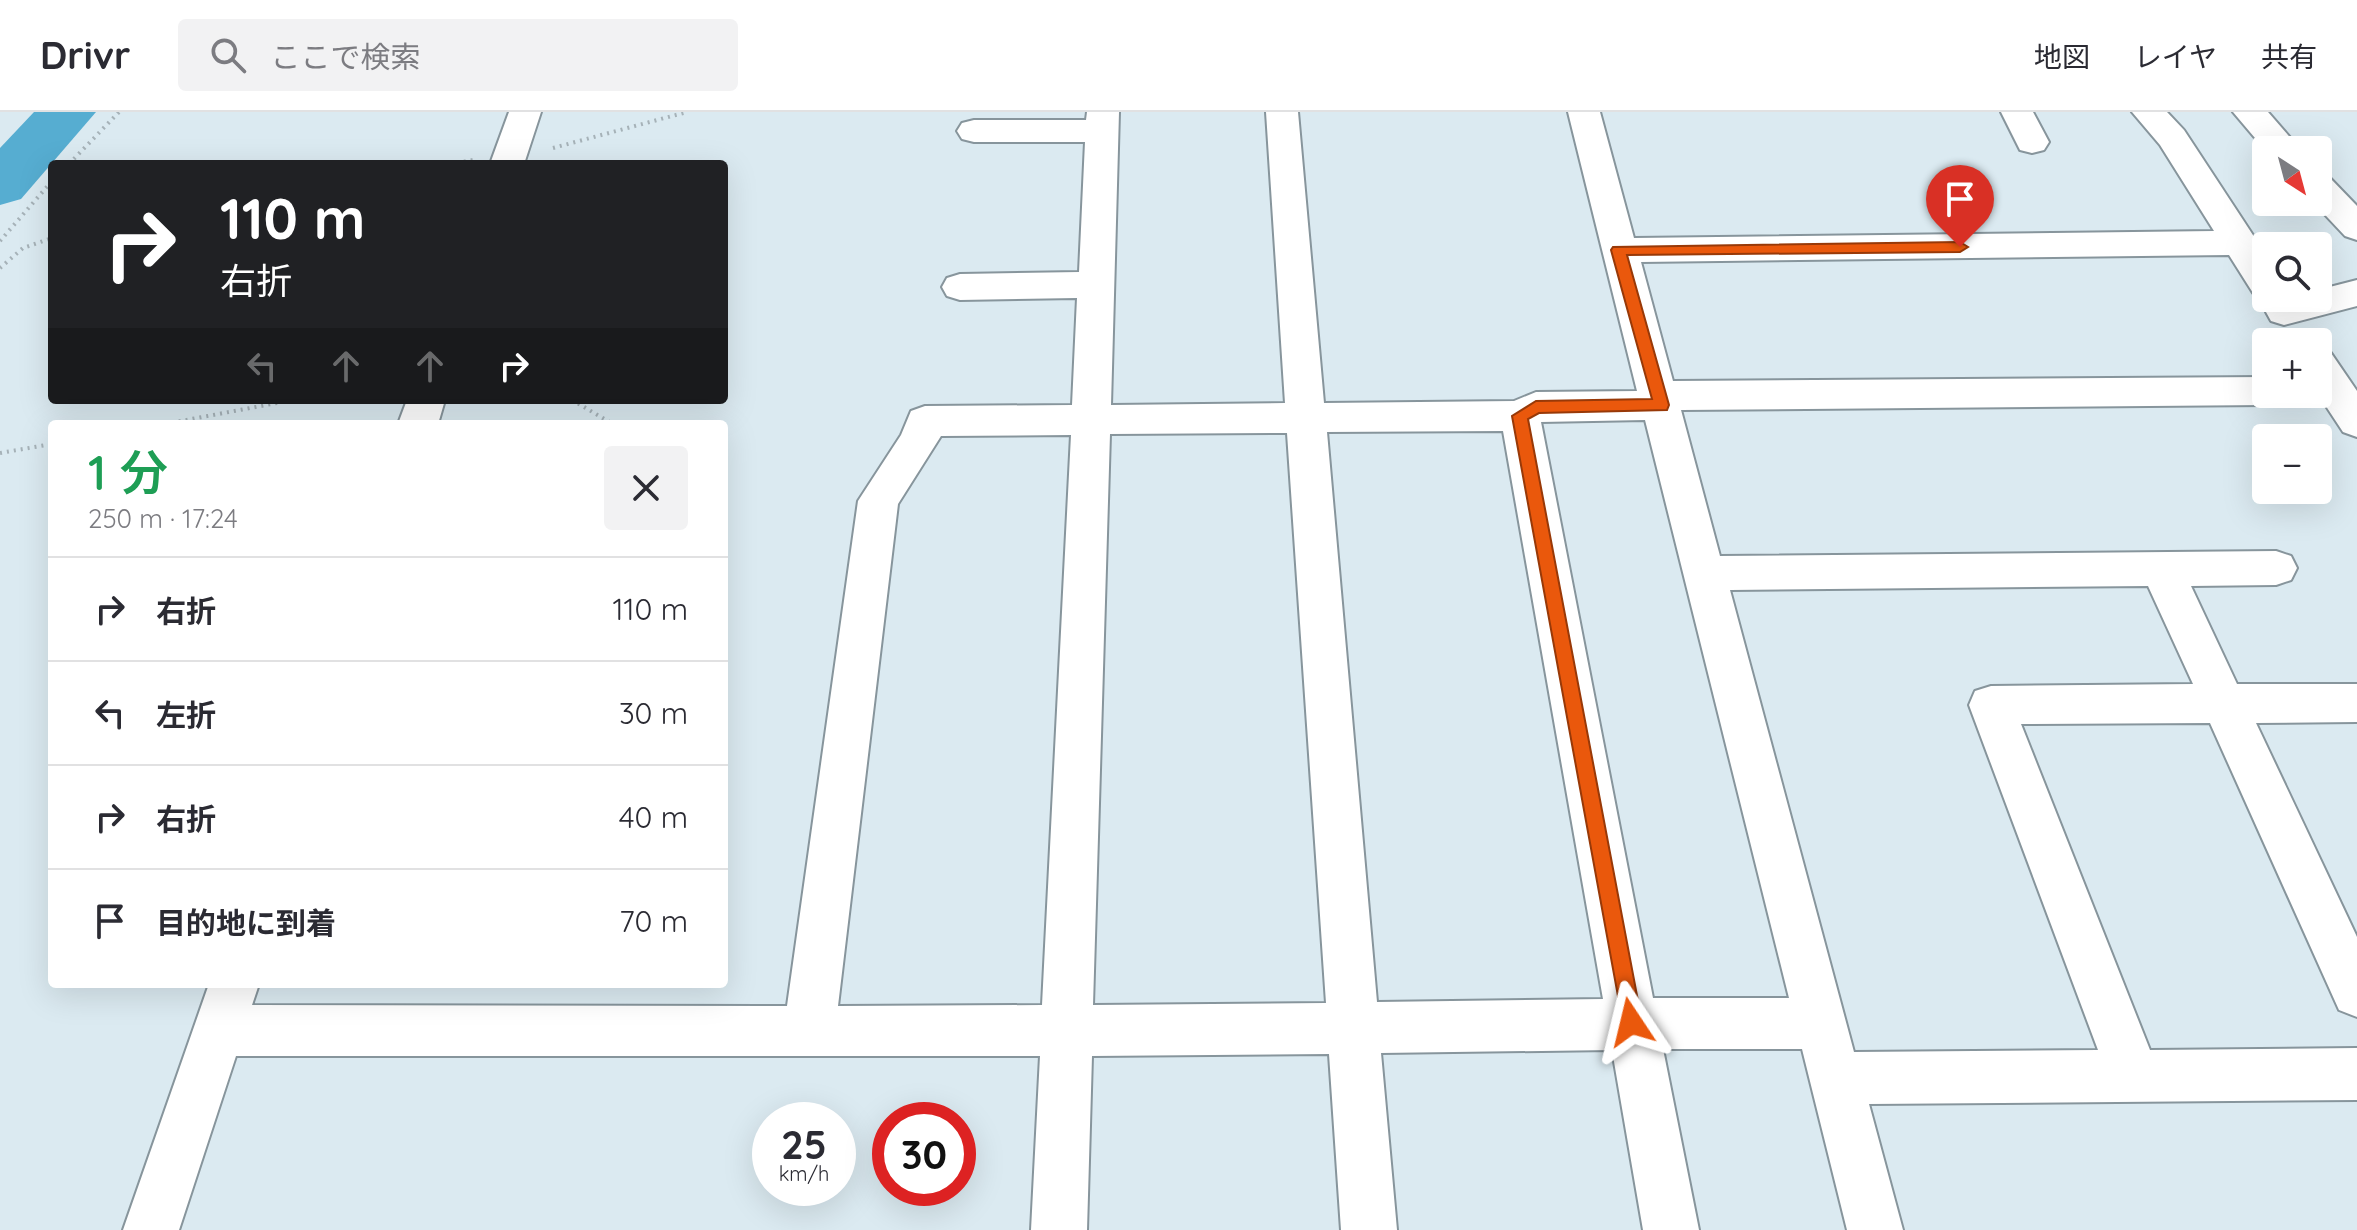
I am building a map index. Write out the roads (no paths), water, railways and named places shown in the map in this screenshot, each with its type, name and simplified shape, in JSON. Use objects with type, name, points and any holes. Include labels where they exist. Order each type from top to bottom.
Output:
[{"type":"street","points":[[509,160],[525,112]]},
{"type":"street","points":[[1282,112],[1369,1230]]},
{"type":"street","points":[[1584,112],[1875,1230]]},
{"type":"street","points":[[2017,112],[2032,142]]},
{"type":"street","points":[[2148,112],[2172,138],[2252,262]]},
{"type":"street","points":[[2249,112],[2271,136]]},
{"type":"street","points":[[974,131],[1102,122],[1059,1230]]},
{"type":"street","points":[[2332,201],[2357,228]]},
{"type":"street","points":[[1618,250],[2240,243]]},
{"type":"street","points":[[960,287],[1096,285]]},
{"type":"street","points":[[2332,298],[2357,293]]},
{"type":"street","points":[[809,1031],[878,501],[920,439],[925,421],[1520,416],[1536,407],[1660,401],[2252,391]]},
{"type":"street","points":[[2332,391],[2357,422]]},
{"type":"street","points":[[1520,416],[1671,1230]]},
{"type":"street","points":[[1705,573],[2276,568]]},
{"type":"street","points":[[2162,570],[2357,992]]},
{"type":"street","points":[[2134,1076],[1991,705],[2357,703]]},
{"type":"street","points":[[151,1230],[226,1007],[809,1031],[1354,1028],[1631,1022],[1822,1024]]},
{"type":"street","points":[[1836,1078],[2357,1074]]},
{"type":"waterway","points":[[0,185],[67,112]]}]
